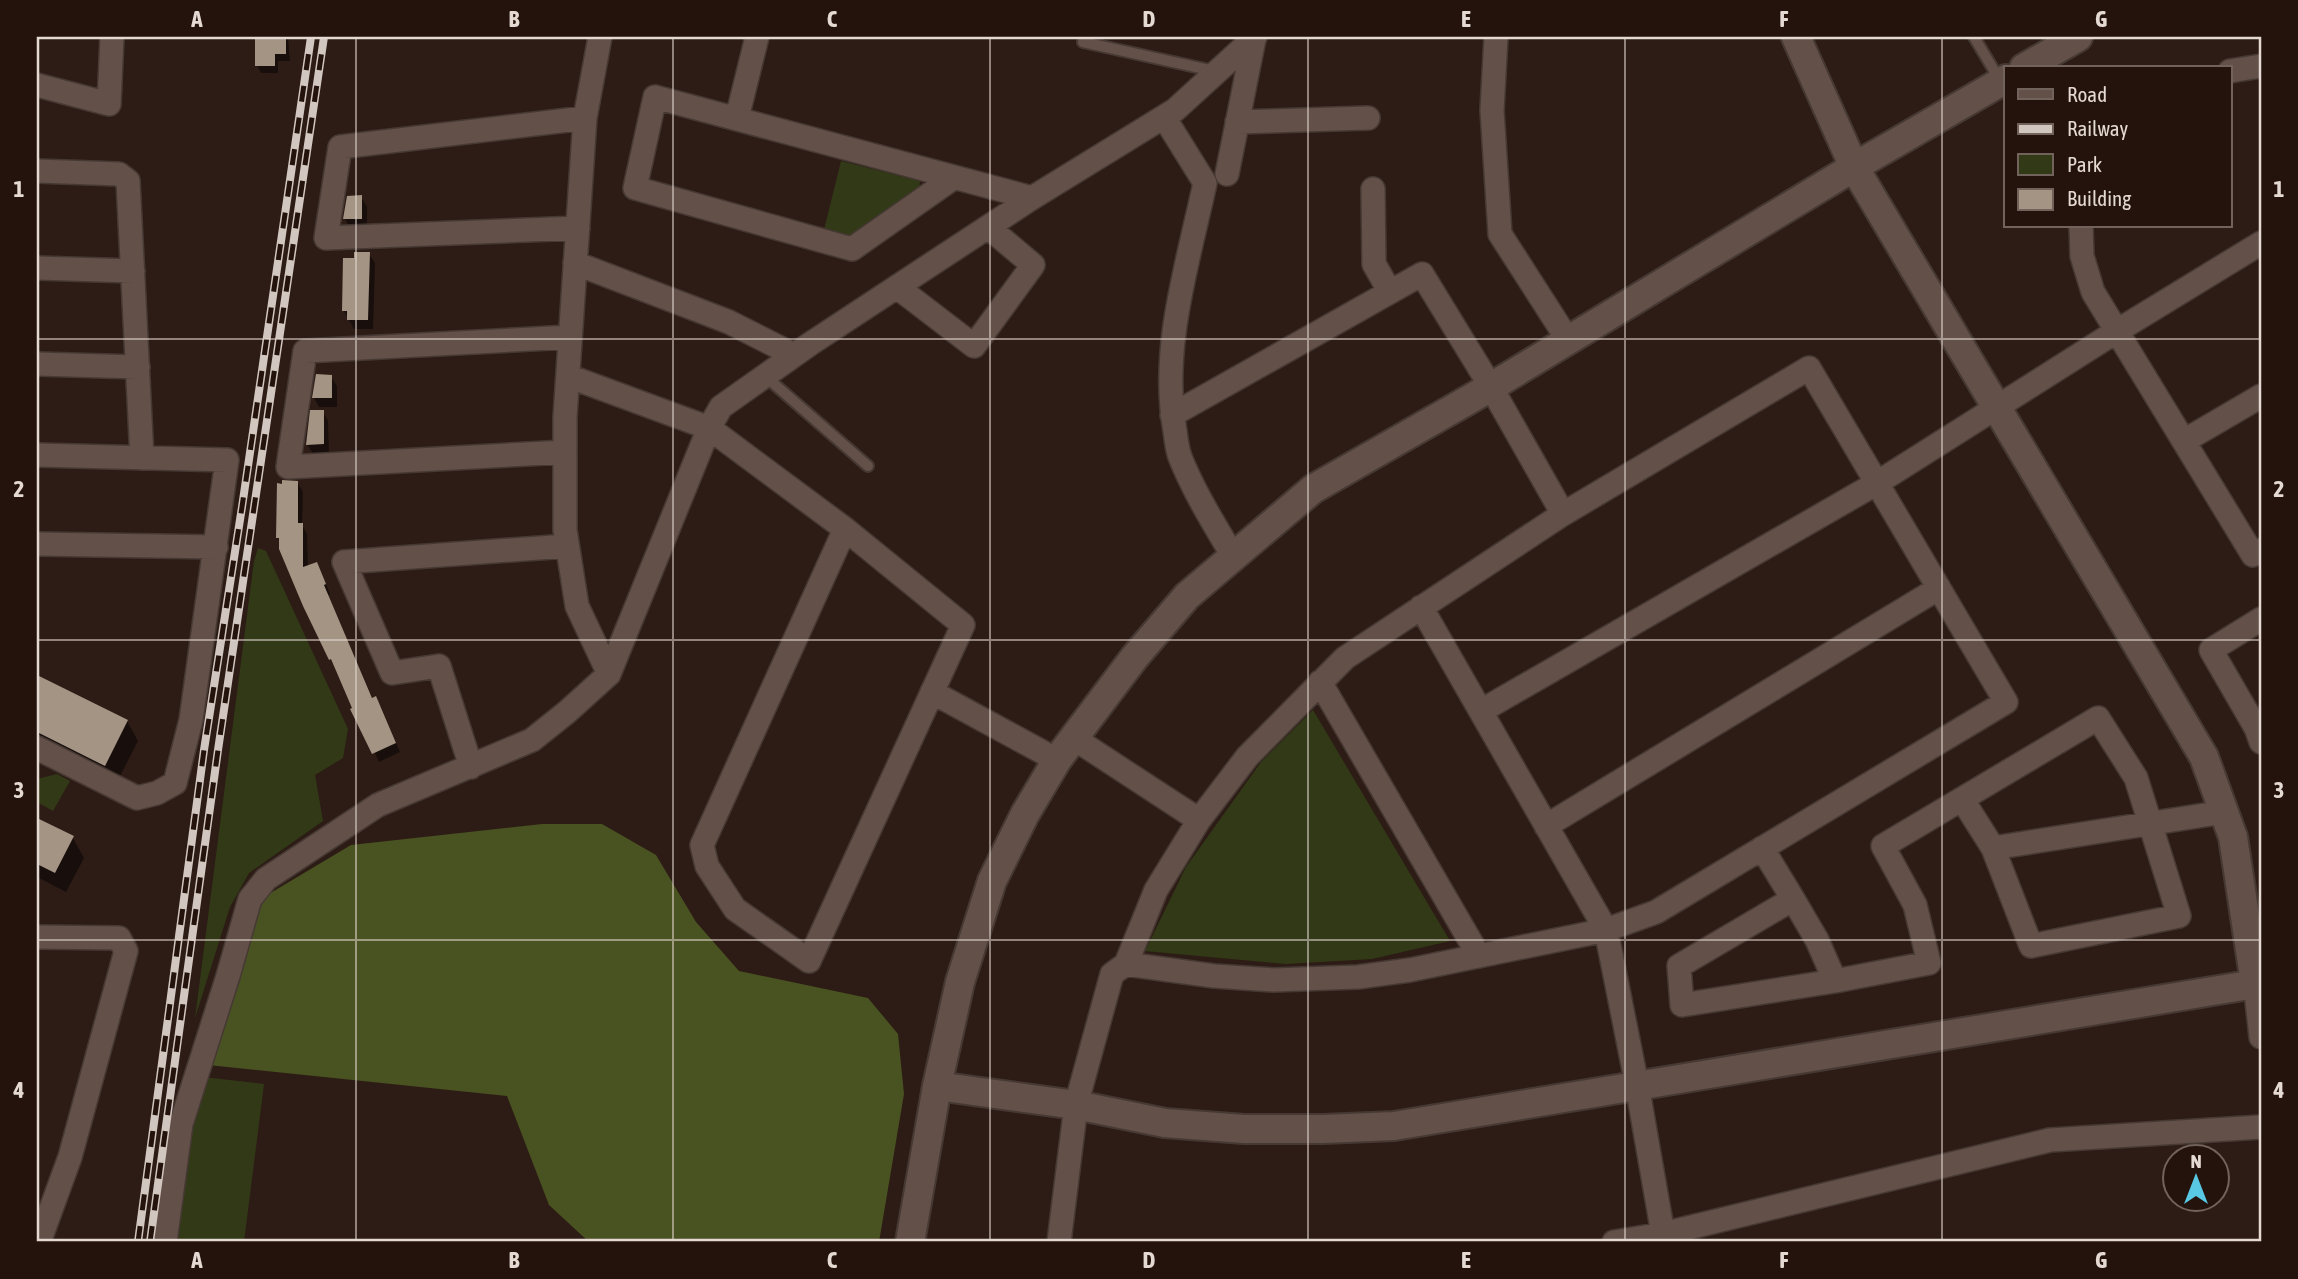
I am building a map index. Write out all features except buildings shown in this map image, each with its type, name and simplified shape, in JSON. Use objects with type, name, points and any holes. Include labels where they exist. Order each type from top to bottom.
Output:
[{"type":"street","points":[[37,85],[108,104],[112,37]]},
{"type":"street","points":[[600,37],[585,118],[568,376],[565,530],[577,606],[609,674]]},
{"type":"street","points":[[737,118],[757,37]]},
{"type":"street","points":[[1496,37],[1492,110],[1500,234],[1567,340]]},
{"type":"street","points":[[1796,37],[1854,167],[2204,757],[2233,837],[2258,983],[2261,1037]]},
{"type":"street","points":[[2027,66],[2078,37]]},
{"type":"street","points":[[165,1242],[181,1124],[250,898],[266,879],[378,805],[532,740],[567,712],[609,674],[709,428],[721,407],[794,355],[1032,198],[1175,110],[1254,38]]},
{"type":"street","points":[[1227,174],[1254,38]]},
{"type":"street","points":[[2232,71],[2261,66]]},
{"type":"street","points":[[910,1242],[937,1086],[960,982],[992,881],[1025,814],[1066,750],[1134,658],[1187,596],[1313,489],[1491,387],[2004,80]]},
{"type":"street","points":[[953,178],[852,249],[635,188],[655,97],[1032,198]]},
{"type":"street","points":[[1164,117],[1205,183],[1172,338],[1172,415],[1179,455],[1201,502],[1233,556]]},
{"type":"street","points":[[578,228],[326,238],[340,147],[585,118]]},
{"type":"street","points":[[1237,122],[1368,118]]},
{"type":"street","points":[[37,171],[120,174],[128,181],[142,458]]},
{"type":"street","points":[[1373,189],[1374,264],[1390,292]]},
{"type":"street","points":[[897,287],[974,346],[1033,265],[988,227]]},
{"type":"street","points":[[2081,228],[2082,256],[2093,292],[2258,558]]},
{"type":"street","points":[[1481,711],[1877,483],[2261,243]]},
{"type":"street","points":[[575,263],[729,322],[794,355]]},
{"type":"street","points":[[37,268],[133,271]]},
{"type":"street","points":[[1172,415],[1422,274],[1491,387],[1563,514]]},
{"type":"street","points":[[565,452],[288,467],[305,351],[570,337]]},
{"type":"street","points":[[37,363],[138,367]]},
{"type":"street","points":[[1059,1242],[1076,1105],[1112,974],[1126,964],[1156,890],[1199,820],[1247,757],[1345,658],[1563,514],[1809,368],[2006,702],[1656,912],[1606,930],[1410,970],[1358,976],[1274,980],[1214,976],[1126,964]]},
{"type":"street","points":[[568,376],[709,428],[845,529],[963,625],[809,961],[735,909],[707,866],[702,845],[845,529]]},
{"type":"street","points":[[2184,441],[2261,396]]},
{"type":"street","points":[[37,455],[227,460],[191,720],[175,783],[157,793],[136,798],[37,748]]},
{"type":"street","points":[[37,544],[216,547]]},
{"type":"street","points":[[471,767],[439,666],[392,673],[344,562],[567,546]]},
{"type":"street","points":[[1546,826],[1939,588]]},
{"type":"street","points":[[1421,607],[1606,930],[1663,1234]]},
{"type":"street","points":[[2259,732],[2211,650],[2261,618]]},
{"type":"street","points":[[1320,682],[1479,956]]},
{"type":"street","points":[[932,692],[1066,750],[1199,820]]},
{"type":"street","points":[[1793,899],[1679,966],[1682,1005],[1929,963],[1915,905],[1883,846],[2098,718],[2136,778],[2179,916],[2031,946],[1993,848],[1962,799]]},
{"type":"street","points":[[1993,848],[2224,812]]},
{"type":"street","points":[[1762,848],[1817,940],[1835,981]]},
{"type":"street","points":[[37,937],[119,938],[126,951],[70,1157],[39,1242]]},
{"type":"street","points":[[937,1086],[1076,1105],[1165,1122],[1244,1129],[1394,1126],[2258,983]]},
{"type":"street","points":[[1614,1242],[1663,1234],[2050,1140],[2261,1127]]},
{"type":"lane","points":[[1974,37],[2004,70]]},
{"type":"lane","points":[[1083,42],[1217,72]]},
{"type":"lane","points":[[765,376],[868,466]]},
{"type":"green space","points":[[841,161],[920,181],[918,198],[854,240],[822,238]]},
{"type":"green space","points":[[258,548],[266,551],[348,729],[343,758],[315,775],[323,821],[249,873],[230,907],[195,1018],[254,561]]},
{"type":"green space","points":[[1313,710],[1450,941],[1372,959],[1286,964],[1145,951],[1186,867],[1261,762]]},
{"type":"green space","points":[[57,774],[70,781],[53,811],[37,802],[37,779]]},
{"type":"green space","points":[[542,824],[602,824],[656,855],[696,922],[739,971],[868,998],[898,1034],[904,1094],[879,1242],[589,1242],[549,1205],[507,1096],[208,1065],[257,901],[351,845]]},
{"type":"green space","points":[[203,1077],[264,1084],[244,1242],[171,1242],[185,1129]]},
{"type":"railway","points":[[138,1242],[204,750],[311,37]]},
{"type":"railway","points":[[150,1242],[218,750],[324,37]]}]
